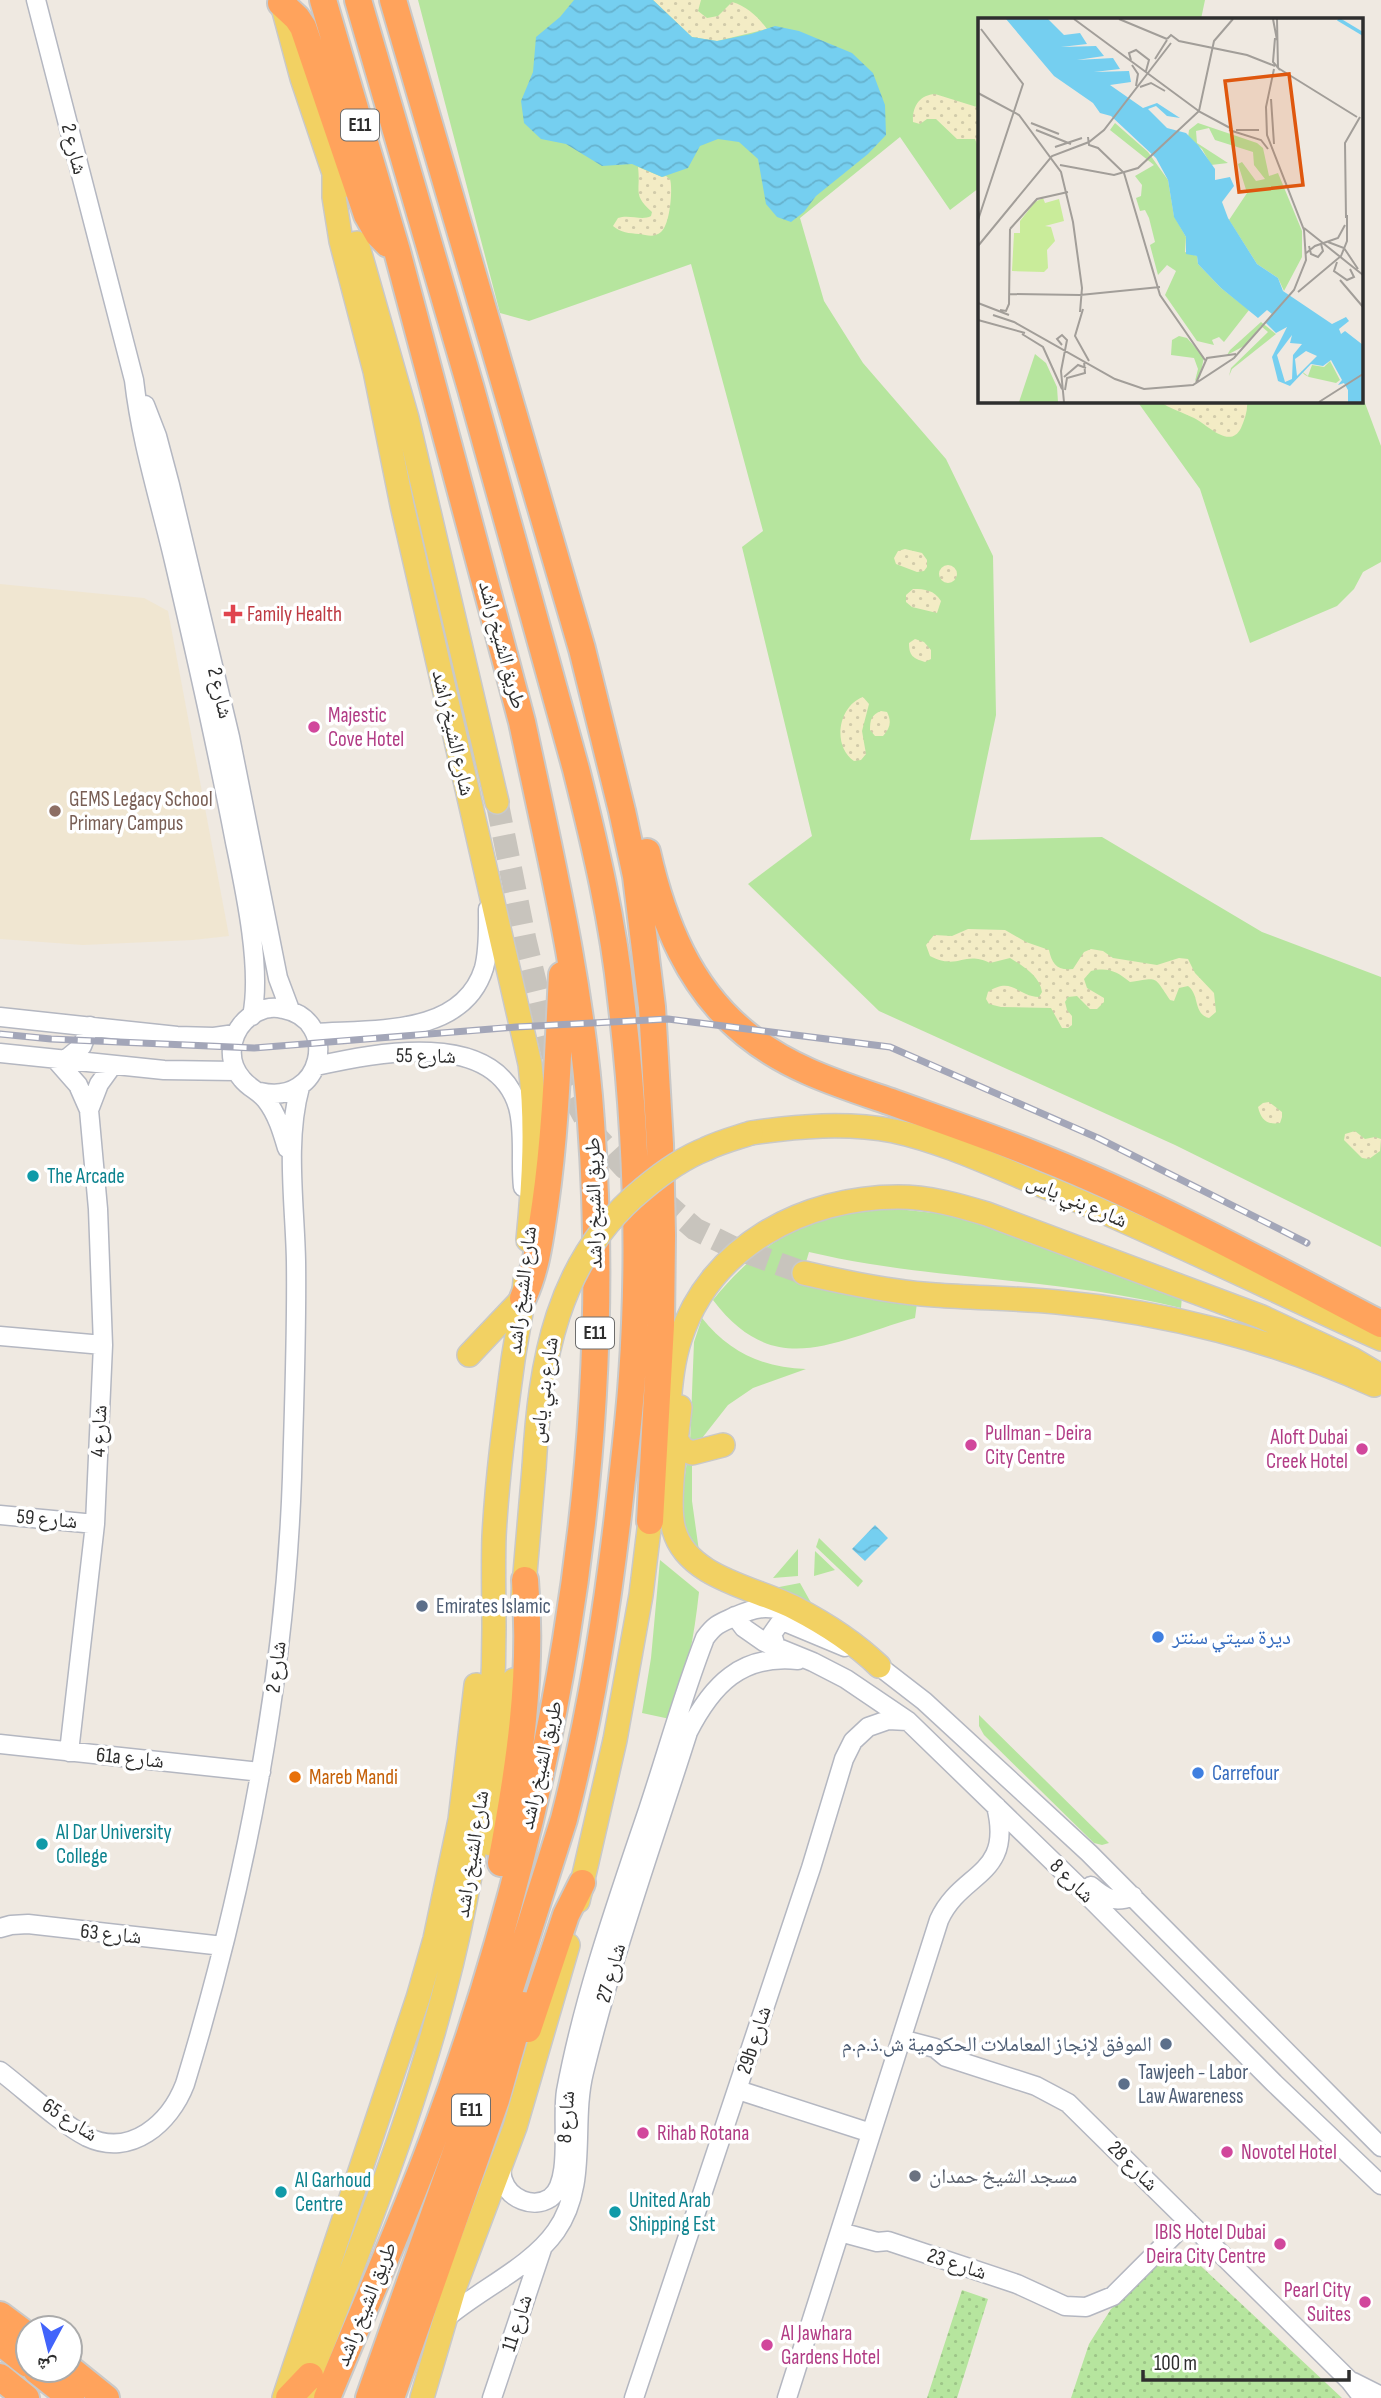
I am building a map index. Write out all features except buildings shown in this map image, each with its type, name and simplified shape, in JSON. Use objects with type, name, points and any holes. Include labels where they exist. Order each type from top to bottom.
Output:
[{"type":"highway","name":"طريق الشيخ راشد","points":[[323,0],[397,251],[522,722],[564,927],[582,1034],[594,1165],[595,1323],[590,1437],[575,1585],[539,1779],[502,1926],[432,2142],[327,2398]]},
{"type":"highway","name":"طريق الشيخ راشد","points":[[358,0],[475,402],[576,769],[602,883],[621,999],[636,1209],[632,1377],[602,1641],[583,1743],[564,1819],[478,2090],[369,2398]]},
{"type":"highway","points":[[393,0],[582,649],[636,876],[652,1007],[662,1235],[661,1325],[650,1521]]},
{"type":"highway","points":[[281,1],[297,18],[307,37],[367,215],[378,234],[397,251]]},
{"type":"highway","points":[[582,649],[593,665],[607,699],[668,926],[700,985],[721,1011],[745,1034],[802,1070],[989,1136],[1106,1185],[1220,1239],[1381,1324]]},
{"type":"highway","points":[[606,747],[607,786],[630,934],[621,999]]},
{"type":"highway","points":[[523,1298],[537,1258],[554,1132],[564,927]]},
{"type":"highway","points":[[502,1926],[499,1883],[517,1770],[526,1689],[528,1631],[525,1580]]},
{"type":"highway","points":[[391,2398],[496,2100],[544,1927],[564,1819]]},
{"type":"highway","points":[[496,2100],[519,2055],[566,1915],[582,1883]]},
{"type":"highway","points":[[0,2342],[14,2353]]},
{"type":"highway","points":[[0,2377],[26,2398]]},
{"type":"highway","points":[[84,2380],[106,2398]]},
{"type":"highway","points":[[54,2384],[71,2398]]},
{"type":"highway","points":[[286,2398],[306,2387]]},
{"type":"main road","points":[[281,1],[302,78],[355,235],[391,357],[497,802]]},
{"type":"main road","name":"شارع الشيخ راشد","points":[[306,2387],[372,2217],[425,2067],[457,1943],[480,1818],[491,1691],[494,1536],[502,1452],[523,1298],[535,1149],[533,1092],[524,1036],[402,505],[375,371],[337,219],[334,174]]},
{"type":"main road","name":"شارع بني ياس","points":[[425,2067],[441,2037],[453,2004],[487,1864],[504,1766],[525,1580],[540,1392],[555,1322],[573,1279],[596,1238],[628,1202],[664,1172],[705,1149],[751,1133],[798,1126],[846,1125],[893,1131],[939,1143],[1115,1216],[1381,1339]]},
{"type":"main road","points":[[422,2398],[444,2320],[515,2127],[553,2000],[617,1728],[650,1521],[659,1500],[676,1354],[701,1294],[718,1272],[772,1227],[808,1212],[850,1201],[898,1197],[942,1201],[988,1214],[1262,1317],[1352,1359],[1381,1376]]},
{"type":"main road","points":[[804,1273],[891,1290],[1057,1302],[1142,1314],[1234,1335],[1381,1388]]},
{"type":"main road","points":[[469,1355],[523,1298]]},
{"type":"main road","points":[[693,1311],[683,1358],[671,1517],[680,1545],[689,1558],[702,1568],[792,1606],[857,1647],[871,1661]]},
{"type":"main road","points":[[677,1441],[683,1449],[692,1453],[723,1445]]},
{"type":"main road","points":[[286,2398],[348,2202],[418,1998],[449,1880],[469,1759],[482,1642],[493,1596]]},
{"type":"street","name":"شارع 2","points":[[36,0],[134,380],[142,431],[203,689],[239,864],[256,982],[252,1016]]},
{"type":"street","name":"شارع 2","points":[[134,380],[157,436],[182,534],[230,737],[278,978],[289,1010]]},
{"type":"street","name":"شارع 55","points":[[315,1033],[415,1025],[439,1019],[458,1006],[474,989],[484,969],[489,891]]},
{"type":"street","points":[[267,1009],[289,1010],[309,1023],[315,1033],[318,1044],[316,1066],[300,1087],[281,1094],[260,1092],[242,1080],[236,1071],[232,1052],[235,1034],[240,1025],[267,1009]]},
{"type":"street","points":[[0,1017],[177,1036],[214,1037],[235,1034]]},
{"type":"street","points":[[61,1060],[75,1055],[88,1037],[90,1026]]},
{"type":"street","points":[[0,1053],[164,1070],[236,1071]]},
{"type":"street","name":"شارع 55","points":[[316,1066],[350,1058],[411,1053],[443,1053],[483,1062],[510,1088],[517,1105],[521,1123],[522,1181],[529,1228]]},
{"type":"street","name":"شارع 4","points":[[61,1060],[78,1085],[89,1110],[98,1209],[103,1345],[95,1524],[69,1752]]},
{"type":"street","name":"شارع 4","points":[[89,1110],[99,1084],[112,1066]]},
{"type":"street","name":"شارع 2","points":[[147,2134],[166,2117],[181,2096],[194,2056],[247,1848],[261,1772],[279,1646],[291,1507],[296,1262],[294,1118],[300,1087]]},
{"type":"street","name":"شارع 2","points":[[260,1092],[279,1122],[293,1175]]},
{"type":"street","points":[[0,1336],[103,1345]]},
{"type":"street","points":[[66,1342],[82,1353],[101,1377]]},
{"type":"street","name":"شارع 59","points":[[0,1515],[95,1524]]},
{"type":"street","name":"شارع 8","points":[[501,2164],[502,2179],[508,2192],[520,2200],[534,2203],[548,2200],[559,2190],[565,2159],[563,2117],[566,2091],[605,1939],[705,1638],[720,1621],[752,1608],[777,1609],[820,1629],[871,1661],[945,1719],[1133,1896],[1381,2147]]},
{"type":"street","name":"شارع 8","points":[[736,1616],[753,1636],[846,1679],[908,1721],[981,1790],[1274,2084],[1381,2185]]},
{"type":"street","points":[[776,1647],[772,1634],[779,1624],[785,1622],[871,1661]]},
{"type":"street","name":"شارع 27","points":[[444,2320],[463,2303],[525,2263],[542,2248],[567,2211],[578,2165],[577,2118],[584,2072],[620,1943],[688,1732],[701,1707],[713,1690],[748,1666],[770,1661],[813,1662]]},
{"type":"street","name":"29b شارع","points":[[634,2398],[811,1868],[844,1759],[853,1741],[869,1727],[888,1720],[908,1721]]},
{"type":"street","name":"61a شارع","points":[[0,1744],[261,1772]]},
{"type":"street","points":[[981,1790],[1006,1802],[1104,1898],[1114,1901],[1133,1896]]},
{"type":"street","points":[[787,2398],[944,1908],[986,1868],[995,1854],[1000,1838],[996,1806]]},
{"type":"street","name":"شارع 63","points":[[0,1928],[28,1924],[223,1946]]},
{"type":"street","name":"شارع 28","points":[[900,2044],[935,2049],[946,2057],[1036,2087],[1068,2103],[1350,2381],[1363,2398]]},
{"type":"street","name":"شارع 65","points":[[0,2071],[89,2137],[122,2143],[147,2134]]},
{"type":"street","points":[[738,2090],[872,2133]]},
{"type":"street","points":[[1317,2123],[1346,2139],[1381,2169]]},
{"type":"street","name":"شارع 23","points":[[841,2227],[880,2233],[888,2241],[1026,2288],[1076,2299],[1101,2294],[1185,2218]]},
{"type":"street","name":"شارع 11","points":[[492,2398],[542,2248]]},
{"type":"street","points":[[499,2375],[505,2398]]},
{"type":"street","name":"شارع 28","points":[[1350,2381],[1381,2396]]},
{"type":"shaded area","name":"GEMS Legacy School Primary Campus","points":[[0,584],[144,598],[168,611],[229,936],[83,945],[0,939]]},
{"type":"green space","points":[[418,0],[1205,0],[1201,18],[978,18],[978,189],[950,210],[900,137],[800,218],[824,301],[863,363],[946,459],[993,556],[996,715],[970,840],[1102,837],[1262,932],[1381,977],[1381,1247],[1175,1145],[879,1011],[748,884],[812,836],[742,547],[763,531],[691,264],[529,321],[500,313]]},
{"type":"green space","points":[[1364,400],[1381,446],[1381,562],[1363,572],[1354,589],[1337,606],[1250,643],[1200,489],[1138,402]]},
{"type":"green space","points":[[898,1209],[943,1214],[991,1226],[1182,1296],[1181,1308],[1089,1290],[902,1269],[809,1252],[801,1279],[917,1303],[915,1318],[832,1344],[783,1348],[759,1340],[736,1325],[713,1300],[758,1254],[793,1231],[812,1222],[854,1211]]},
{"type":"green space","points":[[702,1318],[724,1340],[748,1356],[775,1365],[806,1369],[753,1388],[728,1405],[699,1442],[690,1443],[694,1342]]},
{"type":"green space","points":[[687,1460],[692,1464],[692,1501],[699,1551],[691,1542],[683,1521]]},
{"type":"green space","points":[[819,1538],[863,1581],[858,1587],[816,1547]]},
{"type":"green space","points":[[798,1549],[798,1576],[773,1578]]},
{"type":"green space","points":[[815,1551],[835,1570],[814,1576]]},
{"type":"green space","points":[[660,1560],[699,1592],[689,1657],[670,1719],[642,1713],[651,1658]]},
{"type":"green space","points":[[800,1583],[814,1608],[774,1588]]},
{"type":"green space","points":[[979,1715],[1109,1843],[1094,1843],[984,1735],[979,1726]]},
{"type":"green space","points":[[1170,2251],[1188,2254],[1342,2398],[1071,2398],[1089,2344],[1111,2309]]},
{"type":"green space","points":[[962,2290],[988,2299],[957,2398],[927,2398]]},
{"type":"sand","points":[[653,0],[701,0],[698,11],[707,18],[718,16],[732,2],[752,12],[767,29],[717,41],[692,37]]},
{"type":"sand","points":[[935,94],[978,107],[978,147],[975,139],[957,139],[936,119],[927,119],[920,124],[913,122],[918,102]]},
{"type":"sand","points":[[638,167],[670,179],[669,215],[664,228],[656,235],[625,232],[613,226],[618,218],[651,216],[652,212],[640,196]]},
{"type":"sand","points":[[1161,402],[1247,402],[1241,428],[1231,437],[1219,434]]},
{"type":"sand","points":[[905,549],[922,553],[927,560],[924,571],[917,572],[896,564],[894,558],[898,551]]},
{"type":"sand","points":[[944,565],[952,565],[957,574],[955,581],[944,583],[939,578],[939,570]]},
{"type":"sand","points":[[913,589],[929,591],[938,597],[941,601],[937,613],[912,607],[906,602],[906,595]]},
{"type":"sand","points":[[915,639],[924,642],[931,650],[931,659],[925,662],[912,656],[909,643]]},
{"type":"sand","points":[[863,697],[869,704],[862,731],[866,754],[861,760],[854,761],[843,746],[841,727],[848,709]]},
{"type":"sand","points":[[887,712],[890,725],[883,736],[875,736],[870,730],[871,721],[875,714]]},
{"type":"sand","points":[[968,929],[1005,930],[1026,942],[1049,950],[1054,963],[1063,969],[1073,969],[1084,952],[1091,949],[1103,951],[1113,958],[1157,965],[1179,958],[1188,959],[1195,973],[1214,993],[1216,1012],[1209,1018],[1204,1016],[1188,986],[1179,988],[1174,1001],[1170,1000],[1154,980],[1130,982],[1108,970],[1091,971],[1084,979],[1087,988],[1104,998],[1104,1002],[1097,1009],[1090,1009],[1077,996],[1068,997],[1065,1002],[1072,1016],[1072,1025],[1068,1028],[1062,1028],[1051,1008],[1001,1007],[989,1004],[986,999],[988,992],[996,988],[1009,986],[1039,997],[1041,986],[1030,972],[1010,958],[990,963],[973,959],[948,962],[930,956],[926,945],[934,935],[952,936]]},
{"type":"sand","points":[[1269,1102],[1282,1112],[1280,1123],[1265,1121],[1261,1115],[1258,1107]]},
{"type":"sand","points":[[1355,1131],[1365,1139],[1381,1139],[1380,1151],[1369,1159],[1362,1158],[1344,1140],[1345,1134]]},
{"type":"water","points":[[574,0],[653,0],[692,37],[717,41],[775,26],[799,31],[852,53],[873,73],[885,105],[886,135],[868,154],[816,196],[804,212],[791,222],[777,217],[766,204],[758,159],[739,142],[718,139],[700,146],[688,168],[662,177],[632,164],[602,166],[566,144],[541,139],[524,123],[521,101],[533,72],[536,37],[560,17]]},
{"type":"water","points":[[875,1525],[888,1538],[865,1561],[852,1549]]},
{"type":"tunnel","points":[[497,802],[525,940],[554,1060],[593,1133],[624,1167],[695,1229],[732,1247],[804,1273]]},
{"type":"railway","points":[[0,1034],[51,1039],[254,1048],[516,1027],[668,1019],[890,1047],[1098,1138],[1307,1243]]},
{"type":"place","name":"Family Health","points":[[233,614]]},
{"type":"place","name":"Majestic Cove Hotel","points":[[314,727]]},
{"type":"place","name":"GEMS Legacy School Primary Campus","points":[[55,811]]},
{"type":"place","name":"The Arcade","points":[[33,1176]]},
{"type":"place","name":"Pullman - Deira City Centre","points":[[971,1445]]},
{"type":"place","name":"Aloft Dubai Creek Hotel","points":[[1362,1449]]},
{"type":"place","name":"Emirates Islamic","points":[[422,1606]]},
{"type":"place","name":"ديرة سيتي سنتر","points":[[1158,1637]]},
{"type":"place","name":"Carrefour","points":[[1198,1773]]},
{"type":"place","name":"Mareb Mandi","points":[[295,1777]]},
{"type":"place","name":"Al Dar University College","points":[[42,1844]]},
{"type":"place","name":"الموفق لإنجاز المعاملات الحكومية ش.ذ.م.م","points":[[1166,2044]]},
{"type":"place","name":"Tawjeeh - Labor Law Awareness","points":[[1124,2084]]},
{"type":"place","name":"Rihab Rotana","points":[[643,2133]]},
{"type":"place","name":"Novotel Hotel","points":[[1227,2152]]},
{"type":"place","name":"مسجد الشيخ حمدان","points":[[915,2176]]},
{"type":"place","name":"Al Garhoud Centre","points":[[281,2192]]},
{"type":"place","name":"United Arab Shipping Est","points":[[615,2212]]},
{"type":"place","name":"IBIS Hotel Dubai Deira City Centre","points":[[1280,2244]]},
{"type":"place","name":"Pearl City Suites","points":[[1365,2302]]},
{"type":"place","name":"Al Jawhara Gardens Hotel","points":[[767,2345]]}]
